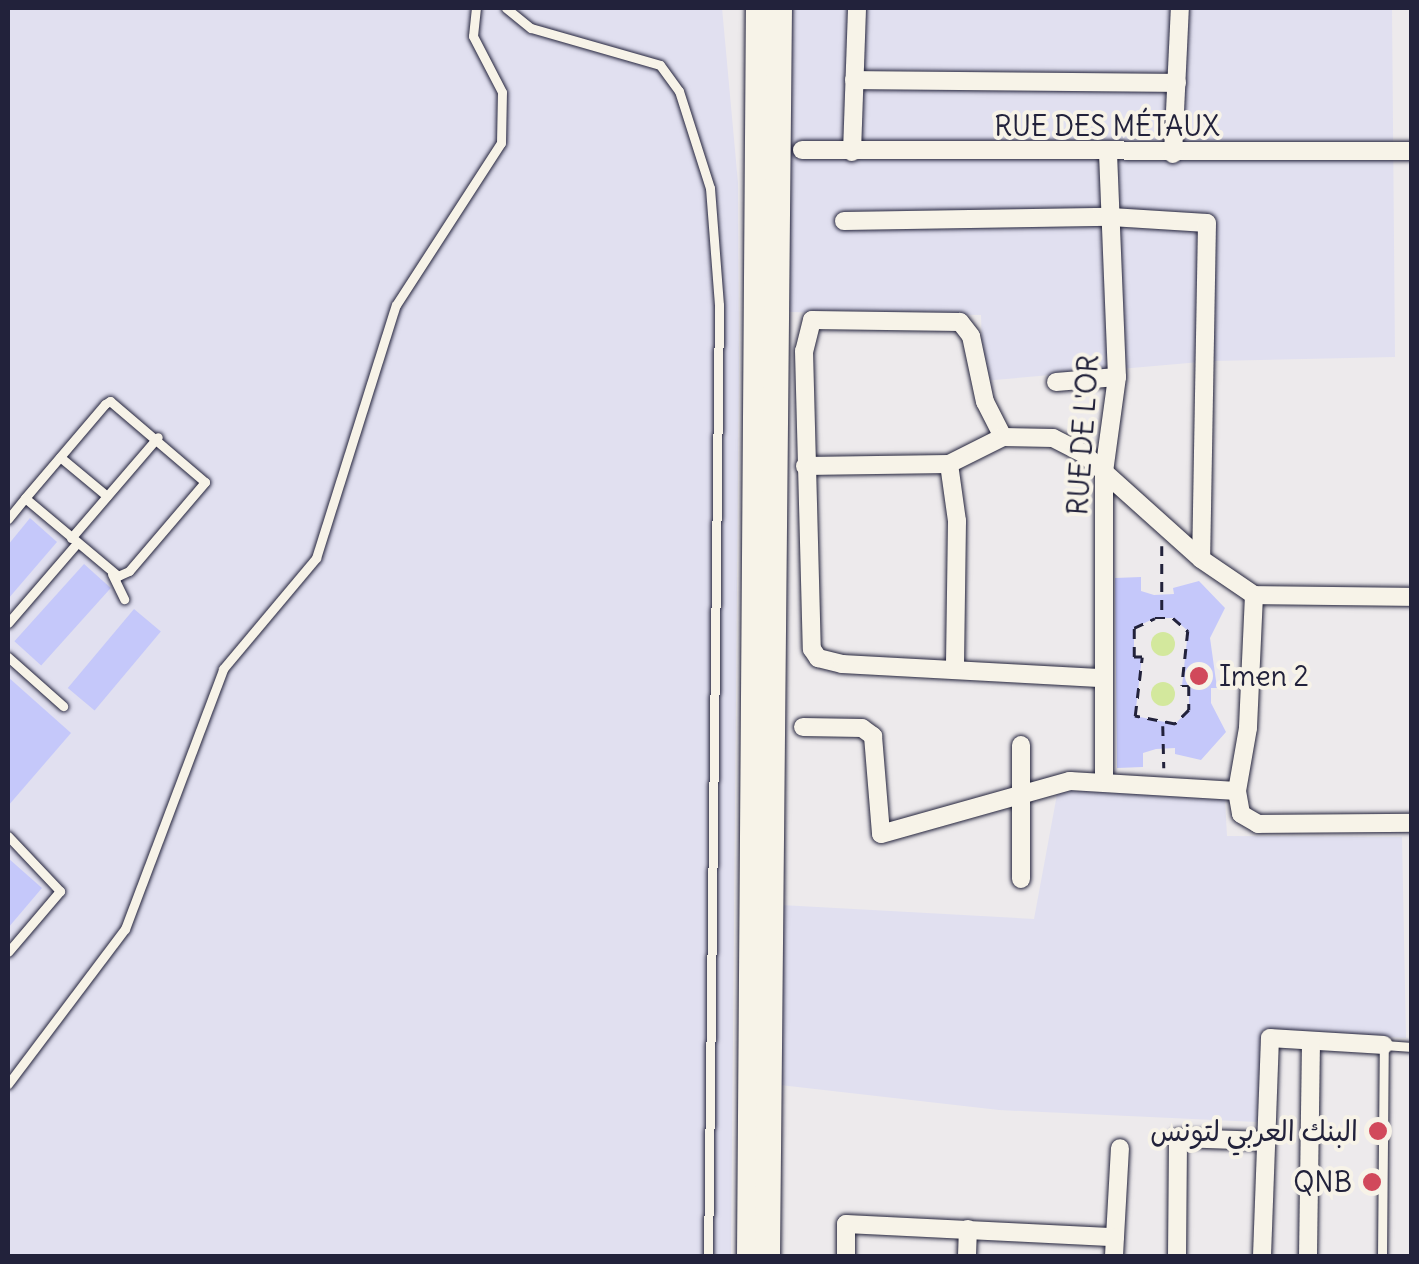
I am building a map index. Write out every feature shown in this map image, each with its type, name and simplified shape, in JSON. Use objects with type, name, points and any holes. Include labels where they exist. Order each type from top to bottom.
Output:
[{"type":"street","points":[[748,1256],[758,8]]},
{"type":"street","points":[[767,1256],[779,8]]},
{"type":"street","points":[[852,152],[857,8]]},
{"type":"street","points":[[1173,154],[1180,8]]},
{"type":"street","points":[[854,80],[1176,83]]},
{"type":"street","name":"RUE DES MÉTAUX","points":[[802,150],[1108,154],[1412,151]]},
{"type":"street","name":"RUE DE L'OR","points":[[1104,780],[1104,472],[1117,377],[1108,154]]},
{"type":"street","points":[[844,221],[1112,217],[1203,220],[1210,227],[1200,560]]},
{"type":"street","points":[[1004,438],[985,402],[971,336],[960,322],[819,317],[807,326],[804,351],[812,649],[818,658],[1104,678]]},
{"type":"street","points":[[1056,382],[1117,377]]},
{"type":"street","points":[[806,466],[949,464],[1004,438],[1053,438],[1104,472],[1200,560],[1254,595],[1412,597]]},
{"type":"street","points":[[949,464],[957,535],[955,670]]},
{"type":"street","points":[[1254,595],[1248,728],[1237,790],[1241,814],[1258,824],[1412,823]]},
{"type":"street","points":[[802,727],[862,728],[872,736],[879,833],[1017,798],[1048,784],[1104,780],[1237,790]]},
{"type":"street","points":[[1021,745],[1017,798],[1021,879]]},
{"type":"street","points":[[1262,1256],[1270,1038],[1384,1045]]},
{"type":"street","points":[[1308,1256],[1311,1040]]},
{"type":"street","points":[[1177,1256],[1178,1138],[1266,1142]]},
{"type":"street","points":[[846,1256],[846,1224],[968,1229],[1115,1247],[1120,1148]]},
{"type":"street","points":[[966,1256],[968,1229]]},
{"type":"lane","points":[[8,1084],[125,928],[223,669],[316,558],[396,305],[500,142],[502,92],[472,36],[476,8]]},
{"type":"lane","points":[[506,8],[531,28],[660,65],[679,91],[710,188],[719,305],[708,1256]]},
{"type":"lane","points":[[8,518],[110,401],[202,474],[204,486],[129,572],[112,574]]},
{"type":"lane","points":[[8,623],[158,437]]},
{"type":"lane","points":[[60,457],[107,496]]},
{"type":"lane","points":[[25,498],[112,574],[114,588],[124,599]]},
{"type":"lane","points":[[8,656],[63,706]]},
{"type":"lane","points":[[8,836],[60,891],[8,952]]},
{"type":"lane","points":[[1382,1256],[1384,1045],[1412,1047]]},
{"type":"path","points":[[1162,525],[1162,618]]},
{"type":"path","points":[[1173,618],[1188,631],[1182,686],[1189,686],[1190,710],[1175,724],[1164,725],[1135,716],[1142,656],[1134,656],[1134,628],[1173,618]]},
{"type":"path","points":[[1164,725],[1164,785]]},
{"type":"shaded area","points":[[8,8],[722,8],[738,183],[731,1256],[8,1256]]},
{"type":"shaded area","points":[[790,8],[1392,8],[1395,357],[1212,361],[983,381],[981,315],[788,312]]},
{"type":"shaded area","points":[[1058,789],[1225,799],[1227,836],[1402,837],[1406,1038],[1262,1031],[1257,1122],[999,1110],[780,1085],[781,905],[1034,919]]},
{"type":"green space","points":[[1163,632],[1172,635],[1172,653],[1163,656],[1154,653],[1151,644],[1154,635]]},
{"type":"green space","points":[[1163,682],[1175,694],[1163,706],[1151,694]]},
{"type":"building","points":[[30,518],[57,542],[8,599],[8,545]]},
{"type":"building","points":[[84,564],[111,588],[41,665],[14,641]]},
{"type":"building","name":"Imen 2","points":[[1141,577],[1141,591],[1154,595],[1174,594],[1173,588],[1199,581],[1225,608],[1210,638],[1217,688],[1211,688],[1211,703],[1226,732],[1201,760],[1175,754],[1175,748],[1156,749],[1143,753],[1143,767],[1117,768],[1115,578]],"holes":[[[1155,618],[1173,618],[1188,631],[1182,686],[1189,686],[1189,710],[1175,724],[1135,716],[1142,657],[1134,657],[1134,628]]]},
{"type":"building","points":[[134,609],[161,631],[95,710],[68,688]]},
{"type":"building","points":[[8,677],[71,733],[8,806]]},
{"type":"building","points":[[8,858],[42,888],[8,928]]},
{"type":"place","name":"Imen 2","points":[[1199,676]]},
{"type":"place","name":"البنك العربي لتونس","points":[[1378,1131]]},
{"type":"place","name":"QNB","points":[[1372,1182]]}]
